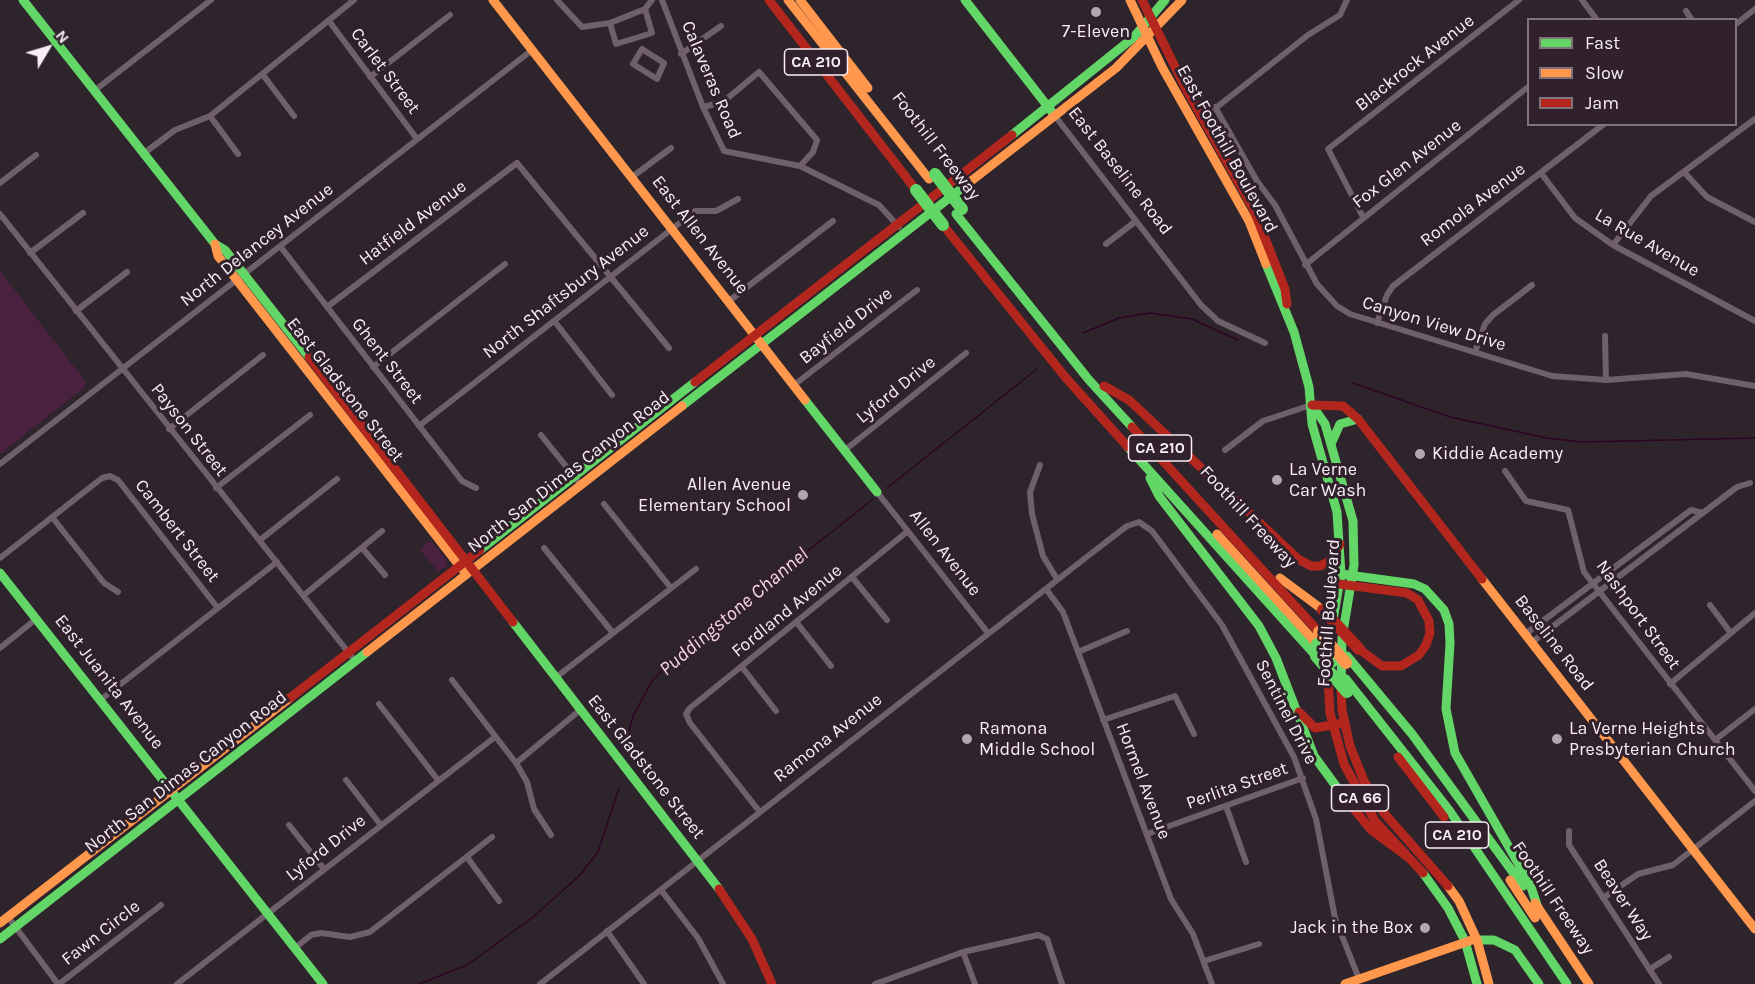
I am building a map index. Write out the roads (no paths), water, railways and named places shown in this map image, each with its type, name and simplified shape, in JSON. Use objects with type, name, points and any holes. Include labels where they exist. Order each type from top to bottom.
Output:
[{"type":"main road","name":"East Gladstone Street","points":[[23,0],[214,243],[225,250],[240,277],[696,860],[742,921],[772,984]]},
{"type":"main road","name":"East Allen Avenue","points":[[493,0],[877,492]]},
{"type":"main road","name":"Foothill Freeway","points":[[769,0],[864,123],[925,182],[953,217],[1006,299],[1104,386],[1280,578],[1318,639],[1347,692],[1473,856],[1557,984]]},
{"type":"main road","points":[[788,0],[925,182]]},
{"type":"main road","name":"Foothill Freeway","points":[[800,0],[925,182],[953,217],[1009,275],[1041,328],[1143,463],[1318,639],[1347,660],[1412,734],[1493,841],[1588,984]]},
{"type":"main road","name":"East Baseline Road","points":[[964,0],[1052,112]]},
{"type":"main road","name":"East Foothill Boulevard","points":[[1130,0],[1203,118],[1239,193],[1289,316],[1312,405]]},
{"type":"main road","name":"East Foothill Boulevard","points":[[1142,0],[1149,28],[1182,104],[1239,193]]},
{"type":"main road","points":[[1149,28],[1165,0]]},
{"type":"main road","points":[[1149,28],[1182,0]]},
{"type":"main road","name":"North San Dimas Canyon Road","points":[[0,939],[8,922],[356,662],[577,481],[1052,112],[1149,28]]},
{"type":"main road","points":[[1041,328],[1123,433],[1318,639],[1467,836],[1567,984]]},
{"type":"main road","points":[[1104,386],[1129,399],[1298,559],[1311,566],[1320,566],[1330,561],[1340,544]]},
{"type":"main road","name":"Baseline Road","points":[[1312,405],[1343,406],[1358,419],[1755,929]]},
{"type":"main road","name":"Foothill Boulevard","points":[[1312,405],[1325,424],[1353,521],[1347,579],[1329,633],[1326,672],[1344,764],[1364,804],[1389,838],[1437,890],[1471,941],[1477,984]]},
{"type":"main road","name":"Foothill Boulevard","points":[[1312,405],[1312,423],[1337,512],[1347,579]]},
{"type":"main road","points":[[1331,444],[1333,435],[1341,424],[1358,419]]},
{"type":"main road","points":[[1143,463],[1159,496],[1259,626],[1295,706],[1314,756],[1343,798],[1371,830],[1409,858]]},
{"type":"main road","name":"North San Dimas Canyon Road","points":[[176,795],[347,652],[469,569]]},
{"type":"main road","name":"East Juanita Avenue","points":[[0,573],[98,701],[176,795],[323,984]]},
{"type":"main road","points":[[1280,578],[1323,610],[1359,649],[1382,666],[1401,666],[1419,655],[1430,633],[1430,621],[1418,600],[1407,593],[1347,579]]},
{"type":"main road","points":[[1347,579],[1414,584],[1425,589],[1444,610],[1449,624],[1450,643],[1446,709],[1455,753],[1530,884],[1538,908]]},
{"type":"main road","points":[[1347,660],[1455,802],[1579,984]]},
{"type":"main road","points":[[1295,706],[1303,718],[1315,728],[1338,725]]},
{"type":"main road","name":"Foothill Boulevard","points":[[1338,725],[1373,796],[1397,829],[1447,884],[1459,902],[1471,941],[1489,984]]},
{"type":"main road","points":[[1345,984],[1471,941],[1494,940],[1515,951],[1539,984]]},
{"type":"street","points":[[94,91],[211,0]]},
{"type":"street","points":[[143,154],[175,130],[210,116],[354,0]]},
{"type":"street","points":[[557,0],[582,27],[610,23],[645,9],[652,0]]},
{"type":"street","name":"Calaveras Road","points":[[662,0],[681,54],[724,151],[800,165],[879,205],[900,229]]},
{"type":"street","points":[[1203,118],[1248,85],[1308,35],[1340,15],[1347,0]]},
{"type":"street","name":"Blackrock Avenue","points":[[1363,217],[1328,150],[1519,0]]},
{"type":"street","points":[[1582,0],[1596,18]]},
{"type":"street","points":[[610,23],[616,44],[652,33],[645,9]]},
{"type":"street","points":[[1737,23],[1755,9]]},
{"type":"street","points":[[1686,11],[1691,18]]},
{"type":"street","points":[[370,78],[450,15]]},
{"type":"street","name":"Carlet Street","points":[[329,21],[417,139]]},
{"type":"street","points":[[681,54],[721,26]]},
{"type":"street","points":[[632,39],[642,49],[664,63],[657,79],[633,64],[642,49]]},
{"type":"street","name":"North Delancey Avenue","points":[[0,464],[532,50]]},
{"type":"street","points":[[703,107],[723,102],[759,72],[818,140],[813,152],[800,165]]},
{"type":"street","points":[[263,75],[294,116]]},
{"type":"street","name":"Fox Glen Avenue","points":[[1305,265],[1527,88]]},
{"type":"street","name":"Canyon View Drive","points":[[1215,107],[1257,181],[1275,205],[1317,284],[1337,306],[1350,314],[1552,376],[1606,380],[1686,374],[1755,386]]},
{"type":"street","name":"East Baseline Road","points":[[1052,112],[1209,314],[1265,343]]},
{"type":"street","points":[[210,116],[238,154]]},
{"type":"street","points":[[1613,245],[1651,196],[1755,119]]},
{"type":"street","name":"Romola Avenue","points":[[1377,323],[1387,295],[1393,286],[1601,126]]},
{"type":"street","points":[[632,177],[671,148]]},
{"type":"street","points":[[0,183],[36,155]]},
{"type":"street","name":"Hatfield Avenue","points":[[327,307],[518,163],[610,278]]},
{"type":"street","points":[[1684,172],[1707,197],[1755,222]]},
{"type":"street","name":"La Rue Avenue","points":[[1541,173],[1575,218],[1613,245],[1755,321]]},
{"type":"street","points":[[1239,193],[1257,181]]},
{"type":"street","name":"North Shaftsbury Avenue","points":[[419,426],[555,322],[671,228],[695,211],[716,211],[738,198]]},
{"type":"street","points":[[30,253],[83,213]]},
{"type":"street","name":"Payson Street","points":[[0,214],[356,662]]},
{"type":"street","points":[[729,302],[833,221]]},
{"type":"street","points":[[1106,244],[1136,221]]},
{"type":"street","name":"Ghent Street","points":[[280,246],[462,481],[476,488]]},
{"type":"street","points":[[373,367],[505,264]]},
{"type":"street","points":[[76,311],[127,272]]},
{"type":"street","points":[[610,278],[669,348]]},
{"type":"street","points":[[1475,352],[1485,324],[1493,315],[1532,285]]},
{"type":"street","name":"Bayfield Drive","points":[[794,385],[917,290]]},
{"type":"street","points":[[555,322],[612,395]]},
{"type":"street","points":[[1605,336],[1606,380]]},
{"type":"street","name":"Lyford Drive","points":[[845,450],[966,353]]},
{"type":"street","points":[[169,429],[263,355]]},
{"type":"street","points":[[1225,450],[1263,421],[1312,405]]},
{"type":"street","points":[[216,488],[310,415]]},
{"type":"street","points":[[541,435],[577,481]]},
{"type":"street","points":[[1040,465],[1030,492],[1032,514],[1043,556],[1058,579]]},
{"type":"street","name":"Nashport Street","points":[[1505,471],[1526,501],[1568,510],[1584,572],[1755,791]]},
{"type":"street","name":"Cambert Street","points":[[52,517],[102,478],[110,476],[118,480],[217,607]]},
{"type":"street","points":[[260,540],[337,479]]},
{"type":"street","points":[[1527,639],[1599,591],[1737,487],[1750,483]]},
{"type":"street","name":"Allen Avenue","points":[[877,492],[988,633]]},
{"type":"street","points":[[604,504],[671,588]]},
{"type":"street","points":[[1527,639],[1593,583],[1691,510],[1703,513]]},
{"type":"street","points":[[0,558],[52,517],[104,583],[118,592]]},
{"type":"street","name":"Ramona Avenue","points":[[540,984],[550,981],[607,931],[696,860],[1058,579],[1127,526],[1139,522]]},
{"type":"street","name":"Sentinel Drive","points":[[1139,522],[1152,531],[1222,625],[1303,778],[1316,819],[1335,918],[1359,979]]},
{"type":"street","points":[[304,596],[382,531]]},
{"type":"street","name":"Fordland Avenue","points":[[759,811],[690,723],[686,714],[690,708],[908,531]]},
{"type":"street","points":[[544,548],[613,633]]},
{"type":"street","points":[[363,549],[385,575]]},
{"type":"street","points":[[98,701],[277,562]]},
{"type":"street","points":[[554,679],[696,569]]},
{"type":"street","points":[[852,577],[887,620]]},
{"type":"street","name":"Hormel Avenue","points":[[1046,589],[1063,612],[1172,898],[1193,934],[1212,984]]},
{"type":"street","points":[[1710,604],[1730,632]]},
{"type":"street","points":[[1670,684],[1755,613]]},
{"type":"street","points":[[0,648],[36,619]]},
{"type":"street","points":[[797,623],[831,666]]},
{"type":"street","points":[[1078,652],[1127,631]]},
{"type":"street","points":[[742,668],[776,711]]},
{"type":"street","points":[[452,680],[516,763],[527,782],[534,809],[551,835]]},
{"type":"street","points":[[1103,720],[1175,696],[1194,734]]},
{"type":"street","points":[[379,704],[438,780]]},
{"type":"street","points":[[1715,740],[1755,709]]},
{"type":"street","points":[[516,763],[579,711]]},
{"type":"street","name":"Lyford Drive","points":[[177,984],[266,912],[495,737]]},
{"type":"street","name":"Perlita Street","points":[[1147,834],[1303,778]]},
{"type":"street","points":[[346,780],[380,824]]},
{"type":"street","points":[[1603,898],[1638,874],[1673,865],[1755,801]]},
{"type":"street","points":[[1226,806],[1246,862]]},
{"type":"street","points":[[289,825],[324,869]]},
{"type":"street","name":"Beaver Way","points":[[1569,831],[1569,845],[1659,984]]},
{"type":"street","points":[[295,948],[311,935],[321,933],[350,937],[370,932],[492,837]]},
{"type":"street","points":[[466,857],[499,901]]},
{"type":"street","points":[[661,890],[698,938],[723,984]]},
{"type":"street","name":"Fawn Circle","points":[[59,984],[161,905]]},
{"type":"street","points":[[8,922],[59,984]]},
{"type":"street","points":[[607,931],[644,984]]},
{"type":"street","points":[[875,984],[963,952],[1038,935],[1047,939],[1062,984]]},
{"type":"street","points":[[1204,961],[1258,944]]},
{"type":"street","points":[[963,952],[975,984]]},
{"type":"street","points":[[1650,969],[1669,957]]},
{"type":"waterway","name":"Puddingstone Channel","points":[[1083,333],[1119,318],[1150,313],[1192,319],[1238,340]]},
{"type":"waterway","name":"Puddingstone Channel","points":[[887,488],[1037,369]]},
{"type":"waterway","name":"Puddingstone Channel","points":[[1353,383],[1450,417],[1547,438],[1582,442],[1755,438]]},
{"type":"waterway","name":"Puddingstone Channel","points":[[625,747],[633,716],[652,681],[677,655],[873,499]]},
{"type":"waterway","name":"Puddingstone Channel","points":[[419,984],[467,965],[532,918],[580,875],[598,852],[619,788]]},
{"type":"place","name":"7-Eleven","points":[[1096,12]]},
{"type":"place","name":"Kiddie Academy","points":[[1420,454]]},
{"type":"place","name":"La Verne Car Wash","points":[[1277,480]]},
{"type":"place","name":"Allen Avenue Elementary School","points":[[803,495]]},
{"type":"place","name":"Ramona Middle School","points":[[967,739]]},
{"type":"place","name":"La Verne Heights Presbyterian Church","points":[[1557,739]]},
{"type":"place","name":"Jack in the Box","points":[[1425,928]]}]
